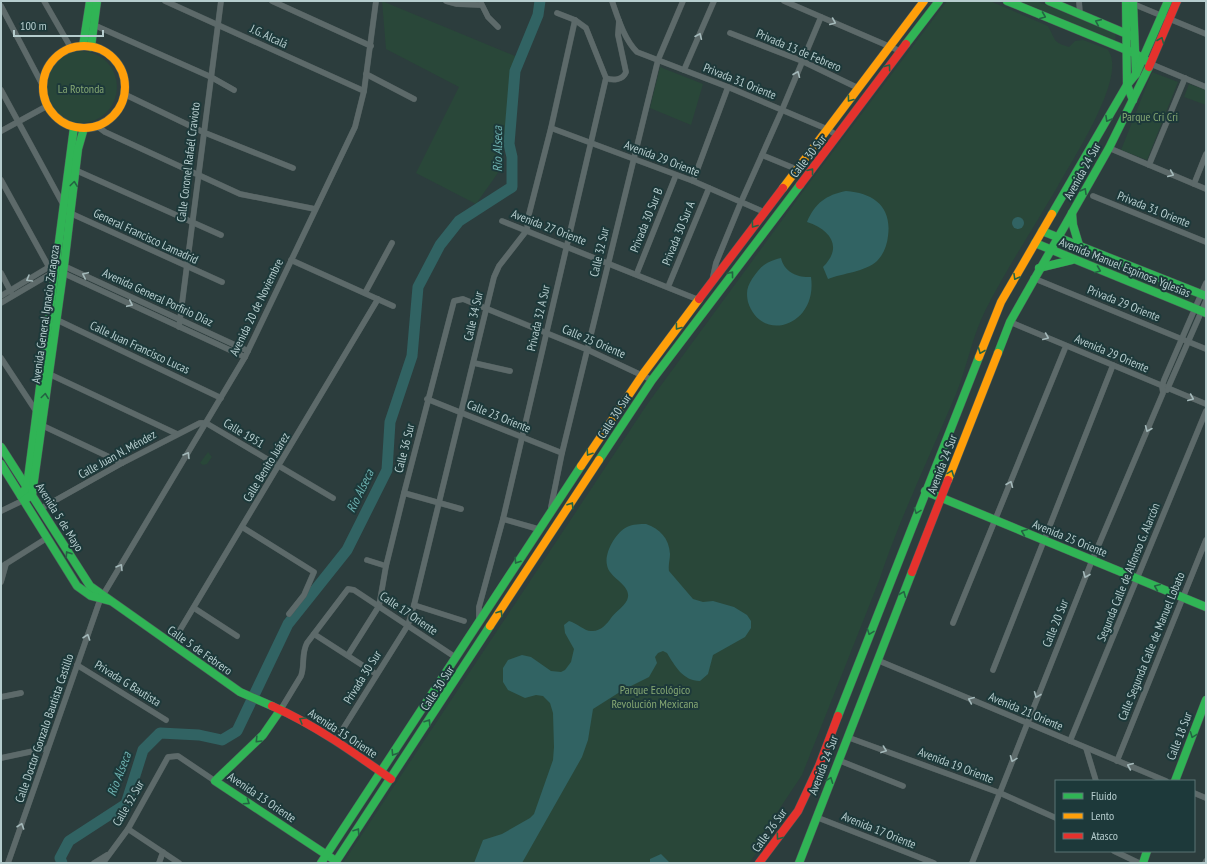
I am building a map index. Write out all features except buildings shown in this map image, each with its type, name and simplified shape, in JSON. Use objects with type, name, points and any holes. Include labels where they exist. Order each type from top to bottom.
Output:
[{"type":"main road","name":"Calle 30 Sur","points":[[321,863],[538,529],[642,374],[924,1]]},
{"type":"main road","name":"Calle 30 Sur","points":[[336,862],[652,380],[939,1]]},
{"type":"main road","points":[[1007,1],[1130,51],[1151,64]]},
{"type":"main road","points":[[1049,1],[1130,35]]},
{"type":"main road","points":[[1166,18],[1168,1]]},
{"type":"main road","points":[[1166,18],[1177,1]]},
{"type":"main road","points":[[87,47],[94,25],[94,2]]},
{"type":"main road","points":[[87,47],[94,2]]},
{"type":"main road","points":[[1130,2],[1130,51],[1127,85],[1133,100]]},
{"type":"main road","name":"Avenida 24 Sur","points":[[798,810],[819,766],[925,491],[996,315],[1035,243],[1127,85],[1136,74],[1166,18]]},
{"type":"main road","name":"Avenida 24 Sur","points":[[799,863],[1010,322],[1033,278],[1109,148],[1151,64],[1166,18]]},
{"type":"main road","points":[[87,47],[101,50],[118,64],[124,84],[124,94],[112,117],[97,126],[84,128],[74,127],[58,119],[48,106],[43,86],[48,67],[62,53],[71,48],[87,47]]},
{"type":"main road","points":[[1130,51],[1139,88]]},
{"type":"main road","name":"Avenida General Ignacio Zaragoza","points":[[57,269],[70,213],[74,127]]},
{"type":"main road","name":"Avenida General Ignacio Zaragoza","points":[[32,495],[39,422],[53,318],[64,206],[72,168],[84,128]]},
{"type":"main road","points":[[1072,212],[1073,225],[1079,245]]},
{"type":"main road","name":"Avenida Manuel Espinosa Yglesias","points":[[1042,231],[1204,297]]},
{"type":"main road","name":"Avenida Manuel Espinosa Yglesias","points":[[1035,243],[1073,260],[1201,311]]},
{"type":"main road","points":[[1039,268],[1073,260]]},
{"type":"main road","name":"Avenida General Ignacio Zaragoza","points":[[23,498],[27,486],[39,422],[36,411],[45,372]]},
{"type":"main road","name":"Avenida 5 de Mayo","points":[[1,447],[85,580],[102,597]]},
{"type":"main road","name":"Avenida 5 de Mayo","points":[[1,464],[77,586],[83,592],[102,597]]},
{"type":"main road","name":"Avenida 25 Oriente","points":[[925,491],[1206,607]]},
{"type":"main road","points":[[23,498],[32,495]]},
{"type":"main road","name":"Calle 5 de Febrero","points":[[102,597],[240,692],[281,709]]},
{"type":"main road","name":"Calle 18 Sur","points":[[1175,780],[1206,700]]},
{"type":"main road","points":[[215,781],[263,735],[281,709]]},
{"type":"main road","name":"Avenida 15 Oriente","points":[[281,709],[336,740],[391,779]]},
{"type":"main road","name":"Avenida 13 Oriente","points":[[215,781],[336,862]]},
{"type":"main road","name":"Calle 26 Sur","points":[[759,863],[798,810]]},
{"type":"main road","points":[[1143,863],[1147,852]]},
{"type":"street","points":[[44,1],[71,48]]},
{"type":"street","name":"J.G. Alcalá","points":[[165,1],[364,91]]},
{"type":"street","name":"Calle Coronel Rafaél Cravioto","points":[[179,326],[221,1]]},
{"type":"street","points":[[272,1],[371,46]]},
{"type":"street","name":"Avenida 20 de Noviembre","points":[[102,597],[245,357],[355,127],[364,91],[376,1]]},
{"type":"street","points":[[446,1],[481,3],[488,17],[498,27]]},
{"type":"street","points":[[557,13],[575,20],[586,28],[606,78],[612,80],[623,77],[626,72],[618,35],[619,21],[612,1]]},
{"type":"street","name":"Calle 32 Sur","points":[[550,512],[562,453],[658,60],[683,1]]},
{"type":"street","points":[[684,70],[714,1]]},
{"type":"street","points":[[784,1],[900,51]]},
{"type":"street","points":[[1079,1],[1080,14]]},
{"type":"street","points":[[1130,2],[1206,34]]},
{"type":"street","points":[[1,6],[43,86]]},
{"type":"street","name":"Calle 30 Sur","points":[[712,283],[713,270],[821,16]]},
{"type":"street","name":"Calle 34 Sur","points":[[408,625],[462,413],[486,309],[499,266],[527,230],[528,218],[551,128],[575,20]]},
{"type":"street","name":"Privada 31 Oriente","points":[[619,21],[633,48],[642,55],[728,87],[827,129],[838,136]]},
{"type":"street","points":[[94,25],[211,77],[234,90]]},
{"type":"street","name":"Privada 13 de Febrero","points":[[730,33],[802,61],[858,88]]},
{"type":"street","points":[[1151,64],[1206,87]]},
{"type":"street","points":[[366,74],[414,99]]},
{"type":"street","name":"Privada 32 A Sur","points":[[479,620],[479,607],[503,519],[606,78]]},
{"type":"street","points":[[1149,165],[1185,78]]},
{"type":"street","points":[[693,181],[728,87]]},
{"type":"street","name":"General Francisco Lamadrid","points":[[1,90],[64,206],[70,213],[222,282]]},
{"type":"street","points":[[124,94],[203,132],[293,168]]},
{"type":"street","points":[[1,131],[48,106]]},
{"type":"street","points":[[97,126],[105,132],[248,197],[316,209]]},
{"type":"street","name":"Avenida 29 Oriente","points":[[551,128],[693,181],[764,212]]},
{"type":"street","points":[[1109,148],[1206,189]]},
{"type":"street","points":[[1194,184],[1206,154]]},
{"type":"street","points":[[762,155],[796,169]]},
{"type":"street","points":[[72,168],[221,234]]},
{"type":"street","name":"Privada 30 Sur B","points":[[636,273],[676,175]]},
{"type":"street","points":[[1,180],[57,269],[12,293],[1,296]]},
{"type":"street","name":"Privada 30 Sur A","points":[[668,287],[709,188]]},
{"type":"street","name":"Privada 31 Oriente","points":[[1093,196],[1206,242]]},
{"type":"street","name":"Avenida 27 Oriente","points":[[502,221],[609,262],[699,300]]},
{"type":"street","points":[[365,293],[392,243]]},
{"type":"street","points":[[291,260],[393,306]]},
{"type":"street","name":"Avenida General Porfirio Díaz","points":[[57,269],[180,319],[248,351]]},
{"type":"street","name":"Avenida General Porfirio Díaz","points":[[57,269],[245,357]]},
{"type":"street","points":[[1,273],[12,293]]},
{"type":"street","name":"Privada 29 Oriente","points":[[1033,278],[1206,349]]},
{"type":"street","points":[[1201,311],[1183,339],[1162,386],[1163,393],[1169,389],[1190,342],[1201,311],[1206,283]]},
{"type":"street","points":[[1,303],[12,293]]},
{"type":"street","name":"Calle Benito Juárez","points":[[172,645],[378,299]]},
{"type":"street","name":"Calle 25 Oriente","points":[[458,299],[546,332],[642,374],[652,380]]},
{"type":"street","name":"Calle 36 Sur","points":[[379,606],[386,566],[427,399],[452,305],[454,301],[458,299]]},
{"type":"street","name":"Calle Juan Francisco Lucas","points":[[53,318],[221,398]]},
{"type":"street","name":"Avenida 29 Oriente","points":[[1010,322],[1206,404]]},
{"type":"street","points":[[953,623],[1066,346]]},
{"type":"street","points":[[1,358],[36,411]]},
{"type":"street","points":[[474,363],[510,371]]},
{"type":"street","points":[[992,670],[1113,365]]},
{"type":"street","points":[[45,372],[177,434]]},
{"type":"street","name":"Calle 20 Sur","points":[[972,863],[1026,723],[1092,560],[1163,393]]},
{"type":"street","name":"Calle 23 Oriente","points":[[427,399],[562,453]]},
{"type":"street","name":"Segunda Calle de Alfonso G. Alarcón","points":[[1070,741],[1206,411]]},
{"type":"street","points":[[39,422],[122,463]]},
{"type":"street","name":"Calle 1951","points":[[206,423],[333,498]]},
{"type":"street","name":"Calle Juan N. Méndez","points":[[40,509],[194,425],[206,423]]},
{"type":"street","points":[[404,494],[440,502],[461,509]]},
{"type":"street","points":[[1,511],[23,498]]},
{"type":"street","points":[[503,519],[538,529]]},
{"type":"street","points":[[242,527],[314,572],[304,594],[289,614]]},
{"type":"street","points":[[1,582],[3,565],[47,538]]},
{"type":"street","name":"Calle Segunda Calle de Manuel Lobato","points":[[1117,760],[1206,540]]},
{"type":"street","points":[[367,560],[386,566]]},
{"type":"street","name":"Calle 17 Oriente","points":[[314,634],[346,591],[351,588],[455,657]]},
{"type":"street","name":"Calle Doctor Gonzalo Bautista Castillo","points":[[8,863],[102,597]]},
{"type":"street","points":[[414,605],[464,621]]},
{"type":"street","points":[[348,655],[379,606]]},
{"type":"street","points":[[194,608],[237,636]]},
{"type":"street","name":"Privada 30 Sur","points":[[336,740],[408,625]]},
{"type":"street","points":[[281,709],[301,676],[303,671],[304,648],[314,634],[376,674]]},
{"type":"street","name":"Avenida 21 Oriente","points":[[877,660],[1164,780]]},
{"type":"street","name":"Privada G Bautista","points":[[78,665],[166,720]]},
{"type":"street","points":[[1,698],[21,693]]},
{"type":"street","name":"Avenida 19 Oriente","points":[[847,737],[1000,793],[1055,818]]},
{"type":"street","points":[[1,758],[48,748]]},
{"type":"street","points":[[1086,748],[1096,780]]},
{"type":"street","name":"Calle 32 Sur","points":[[103,863],[108,854],[128,829],[165,761],[173,756]]},
{"type":"street","name":"Avenida 13 Oriente","points":[[173,756],[178,756],[215,781]]},
{"type":"street","points":[[838,760],[902,786]]},
{"type":"street","points":[[1195,793],[1206,798]]},
{"type":"street","name":"Avenida 17 Oriente","points":[[816,817],[934,863]]},
{"type":"street","points":[[128,829],[179,863]]},
{"type":"street","points":[[159,863],[163,852]]},
{"type":"street","points":[[1116,852],[1139,863]]},
{"type":"street","points":[[94,863],[108,854]]},
{"type":"green space","points":[[382,1],[515,56],[500,170],[476,204],[416,173],[459,87],[386,49]]},
{"type":"green space","name":"Parque Ecológico Revolución Mexicana","points":[[947,1],[990,1],[1048,26],[1055,40],[1060,44],[1069,47],[1075,41],[1083,40],[1107,49],[1112,61],[1111,77],[1105,97],[1096,118],[1058,186],[1002,279],[980,321],[956,394],[896,534],[879,581],[802,775],[758,841],[758,851],[749,863],[343,863],[648,403],[813,178]]},
{"type":"green space","points":[[1016,1],[1036,1],[1116,33],[1115,43]]},
{"type":"green space","name":"La Rotonda","points":[[81,51],[101,57],[111,67],[117,87],[111,107],[101,117],[81,123],[61,117],[51,107],[45,87],[51,67],[61,57]]},
{"type":"green space","points":[[660,67],[703,84],[691,125],[650,108]]},
{"type":"green space","name":"Parque Cri Cri","points":[[1152,72],[1178,82],[1147,160],[1121,150]]},
{"type":"green space","points":[[1189,84],[1206,90],[1206,105],[1184,97]]},
{"type":"green space","points":[[1067,242],[1196,295],[1192,304],[1064,251]]},
{"type":"green space","points":[[208,452],[212,457],[207,464],[203,465],[200,463]]},
{"type":"water","points":[[846,191],[865,195],[873,198],[879,203],[887,217],[887,243],[882,255],[872,265],[828,279],[823,267],[829,260],[832,253],[832,240],[828,234],[815,225],[807,222],[810,215],[822,201],[833,195]]},
{"type":"water","points":[[1020,217],[1023,218],[1023,228],[1016,229],[1013,228],[1012,221],[1013,218]]},
{"type":"water","points":[[781,258],[785,267],[792,273],[811,277],[811,294],[806,307],[798,318],[787,324],[775,325],[764,323],[755,315],[748,302],[747,292],[750,282],[761,268],[771,261]]},
{"type":"water","points":[[646,524],[659,531],[666,539],[670,554],[669,571],[693,599],[703,602],[713,601],[734,607],[747,615],[751,621],[751,628],[745,637],[713,655],[708,674],[700,681],[684,676],[676,668],[667,653],[663,651],[658,653],[655,657],[657,663],[649,677],[623,690],[593,709],[588,740],[582,757],[522,863],[474,863],[483,840],[502,834],[530,818],[534,814],[553,760],[553,713],[550,703],[543,696],[536,695],[525,698],[508,690],[503,682],[503,668],[508,660],[522,655],[531,657],[551,671],[561,672],[565,670],[571,662],[574,649],[565,633],[564,625],[569,621],[588,631],[594,631],[605,625],[621,608],[627,600],[628,592],[626,588],[611,574],[607,565],[607,555],[612,543],[619,533],[632,525]]},
{"type":"water","points":[[661,854],[670,863],[650,863],[650,859]]},
{"type":"waterway","name":"Rio Alseca","points":[[62,863],[60,858],[69,841],[126,804],[143,750],[160,733],[199,735],[222,740],[237,731],[288,624],[347,550],[387,470],[390,422],[412,356],[418,287],[440,245],[459,221],[512,187],[512,157],[509,144],[515,71],[538,15],[540,1]]},
{"type":"traffic: fast","points":[[83,46],[90,1]]},
{"type":"traffic: fast","points":[[91,47],[97,1]]},
{"type":"traffic: fast","points":[[906,44],[939,1]]},
{"type":"traffic: fast","points":[[1007,1],[1134,53],[1147,61]]},
{"type":"traffic: fast","points":[[1049,1],[1134,37]]},
{"type":"traffic: fast","points":[[1126,1],[1127,85],[1133,100]]},
{"type":"traffic: fast","points":[[1133,1],[1136,74]]},
{"type":"traffic: fast","points":[[1052,214],[1127,85],[1136,74],[1168,1]]},
{"type":"traffic: fast","points":[[998,353],[1010,322],[1109,148],[1149,67]]},
{"type":"traffic: fast","points":[[21,496],[27,486],[74,127]]},
{"type":"traffic: fast","points":[[24,500],[32,495],[64,266],[78,149],[84,128]]},
{"type":"traffic: fast","points":[[599,460],[652,380],[800,185]]},
{"type":"traffic: fast","points":[[1072,213],[1073,225],[1079,245]]},
{"type":"traffic: fast","points":[[1042,231],[1206,296]]},
{"type":"traffic: fast","points":[[1035,243],[1206,313]]},
{"type":"traffic: fast","points":[[1039,268],[1072,260]]},
{"type":"traffic: fast","points":[[838,716],[979,357]]},
{"type":"traffic: fast","points":[[1,447],[90,586],[240,692],[272,706]]},
{"type":"traffic: fast","points":[[1,464],[77,586],[91,596],[110,601]]},
{"type":"traffic: fast","points":[[321,863],[581,466]]},
{"type":"traffic: fast","points":[[925,491],[1206,607]]},
{"type":"traffic: fast","points":[[799,863],[912,572]]},
{"type":"traffic: fast","points":[[335,863],[490,626]]},
{"type":"traffic: fast","points":[[1175,780],[1206,700]]},
{"type":"traffic: fast","points":[[281,709],[263,735],[215,781],[336,861]]},
{"type":"traffic: fast","points":[[1143,863],[1147,852]]},
{"type":"traffic: slow","points":[[783,188],[924,1]]},
{"type":"traffic: slow","points":[[84,46],[100,50],[113,58],[121,71],[125,87],[121,103],[113,116],[100,124],[84,128],[68,124],[55,116],[47,103],[43,87],[47,71],[55,58],[68,50],[84,46]]},
{"type":"traffic: slow","points":[[979,357],[1001,302],[1052,214]]},
{"type":"traffic: slow","points":[[581,466],[643,374],[699,299]]},
{"type":"traffic: slow","points":[[948,480],[998,353]]},
{"type":"traffic: slow","points":[[490,626],[599,460]]},
{"type":"traffic: jam","points":[[1149,67],[1177,1]]},
{"type":"traffic: jam","points":[[800,185],[906,44]]},
{"type":"traffic: jam","points":[[699,299],[783,188]]},
{"type":"traffic: jam","points":[[912,572],[948,480]]},
{"type":"traffic: jam","points":[[272,706],[319,730],[391,779]]},
{"type":"traffic: jam","points":[[759,863],[798,811],[819,766],[838,716]]}]
